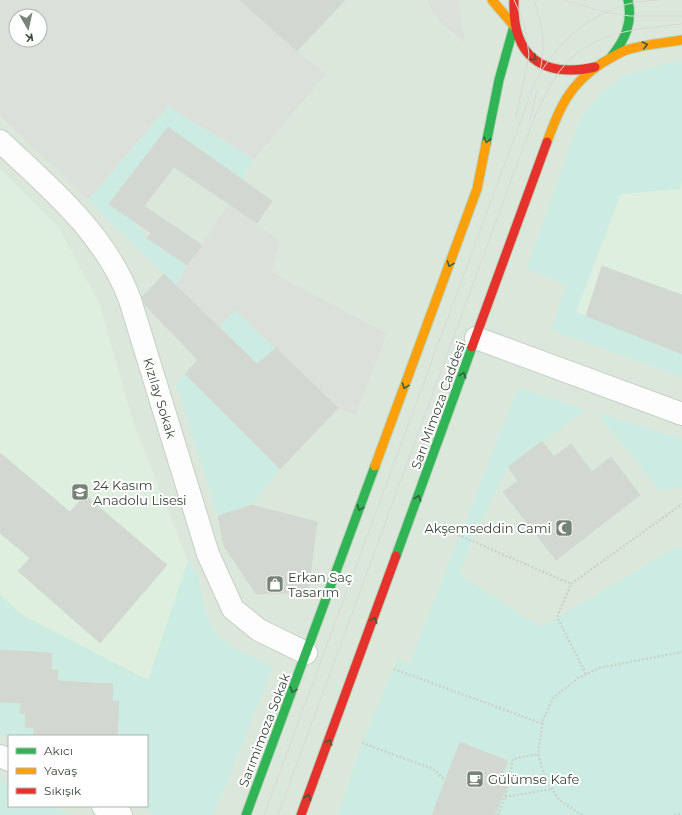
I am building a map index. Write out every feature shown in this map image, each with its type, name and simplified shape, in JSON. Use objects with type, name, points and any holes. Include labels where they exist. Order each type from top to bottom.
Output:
[{"type":"main road","points":[[492,0],[514,26]]},
{"type":"main road","points":[[514,0],[512,13],[514,26],[522,46],[529,55],[544,66],[559,71],[582,72],[595,68]]},
{"type":"main road","points":[[610,58],[622,44],[629,30],[630,16],[628,0]]},
{"type":"main road","points":[[306,653],[477,189],[495,101],[514,26]]},
{"type":"main road","points":[[610,58],[629,48],[682,40]]},
{"type":"main road","name":"Sarı Mimoza Caddesi","points":[[301,815],[316,778],[556,116],[568,95],[585,74],[610,58]]},
{"type":"main road","name":"Sarımimoza Sokak","points":[[246,815],[306,653]]},
{"type":"street","name":"Kızılay Sokak","points":[[0,141],[64,202],[109,256],[119,273],[132,307],[208,554],[233,609],[259,630],[306,653]]},
{"type":"street","points":[[476,338],[682,414]]},
{"type":"street","points":[[105,807],[121,815]]},
{"type":"path","points":[[586,674],[558,616],[572,584],[682,504]]},
{"type":"path","points":[[447,530],[572,584]]},
{"type":"path","points":[[582,815],[559,800],[544,775],[538,754],[543,724],[553,698],[578,678],[599,668],[682,652]]},
{"type":"path","points":[[394,669],[543,724]]},
{"type":"path","points":[[362,743],[433,769],[445,780]]},
{"type":"path","points":[[498,815],[505,797],[513,760],[538,754]]},
{"type":"path","points":[[505,797],[552,789]]},
{"type":"path","points":[[674,815],[682,814]]},
{"type":"shaded area","points":[[0,0],[682,0],[682,815],[0,815]]},
{"type":"shaded area","points":[[0,0],[240,0],[297,51],[326,74],[254,159],[168,106],[88,200],[0,116]]},
{"type":"shaded area","points":[[427,0],[457,0],[465,43],[440,22]]},
{"type":"shaded area","points":[[682,61],[682,181],[680,189],[621,194],[576,312],[682,354],[682,377],[551,330],[566,284],[526,269],[580,119],[598,96],[623,76],[668,63]]},
{"type":"shaded area","points":[[682,70],[682,354],[559,306]]},
{"type":"shaded area","points":[[168,106],[254,159],[242,180],[168,127],[109,204],[133,220],[147,238],[187,265],[176,286],[88,200]]},
{"type":"shaded area","name":"24 Kasım Anadolu Lisesi","points":[[0,169],[59,228],[99,303],[133,422],[188,561],[148,680],[22,615],[0,595]]},
{"type":"shaded area","points":[[229,204],[280,241],[272,272],[387,334],[356,415],[338,408],[235,310],[219,327],[176,286],[187,265]]},
{"type":"shaded area","points":[[235,310],[276,348],[257,364],[219,327]]},
{"type":"shaded area","points":[[185,374],[280,469],[252,505],[218,516],[176,384]]},
{"type":"shaded area","points":[[518,388],[586,410],[508,467],[472,540],[459,574],[541,627],[678,546],[682,549],[682,815],[338,815],[362,743],[398,658],[409,664]]},
{"type":"shaded area","points":[[596,412],[682,439],[682,488],[659,490]]},
{"type":"shaded area","points":[[188,561],[198,577],[206,614],[216,634],[240,651],[273,667],[214,815],[154,815],[141,807],[148,807],[148,735],[8,735],[8,738],[0,733],[0,595],[22,615],[148,680]]},
{"type":"shaded area","points":[[0,779],[8,783],[8,807],[54,807],[70,815],[0,815]]},
{"type":"building","points":[[240,0],[345,0],[297,51]]},
{"type":"building","points":[[168,127],[272,201],[257,223],[174,167],[144,206],[202,245],[187,265],[147,238],[151,233],[109,204]]},
{"type":"building","points":[[602,266],[682,295],[682,354],[586,316]]},
{"type":"building","points":[[164,274],[257,364],[276,348],[338,408],[280,469],[185,374],[198,360],[144,304],[142,297]]},
{"type":"building","name":"Akşemseddin Cami","points":[[542,441],[554,457],[571,444],[592,472],[611,457],[640,495],[556,560],[503,492],[518,481],[508,467]]},
{"type":"building","points":[[0,453],[70,512],[85,495],[167,565],[100,643],[18,571],[30,558],[0,533]]},
{"type":"building","points":[[252,505],[317,522],[308,592],[256,594],[224,546],[218,516]]},
{"type":"building","points":[[0,650],[52,653],[51,670],[58,670],[57,681],[113,684],[112,701],[119,701],[117,735],[34,735],[34,728],[25,727],[26,714],[20,713],[21,703],[0,702]]},
{"type":"building","name":"Gülümse Kafe","points":[[460,742],[508,761],[501,778],[509,781],[495,815],[432,815]]},
{"type":"tram line","points":[[514,0],[525,24],[529,55],[516,118]]},
{"type":"tram line","points":[[534,0],[539,17],[543,44],[540,70]]},
{"type":"tram line","points":[[563,0],[604,12],[630,16],[682,16]]},
{"type":"tram line","points":[[264,815],[535,82],[543,68],[562,44],[586,24],[613,9],[628,4],[659,0]]},
{"type":"tram line","points":[[278,815],[534,118],[559,72],[571,58],[584,48],[614,34],[682,24]]},
{"type":"tram line","points":[[530,119],[537,90]]},
{"type":"traffic: fast","points":[[611,57],[627,31],[629,24],[628,0]]},
{"type":"traffic: fast","points":[[486,144],[499,80],[514,26]]},
{"type":"traffic: fast","points":[[396,556],[472,347]]},
{"type":"traffic: fast","points":[[246,815],[375,466]]},
{"type":"traffic: slow","points":[[492,0],[514,26]]},
{"type":"traffic: slow","points":[[547,142],[567,97],[591,71],[602,63],[627,50],[682,40]]},
{"type":"traffic: slow","points":[[375,466],[477,189],[486,144]]},
{"type":"traffic: jam","points":[[514,0],[518,35],[525,49],[534,59],[545,66],[559,69],[576,70],[595,67]]},
{"type":"traffic: jam","points":[[472,347],[547,142]]},
{"type":"traffic: jam","points":[[301,815],[396,556]]},
{"type":"place","name":"24 Kasım Anadolu Lisesi","points":[[80,492]]},
{"type":"place","name":"Akşemseddin Cami","points":[[564,528]]},
{"type":"place","name":"Erkan Saç Tasarım","points":[[275,584]]},
{"type":"place","name":"Gülümse Kafe","points":[[475,779]]}]
